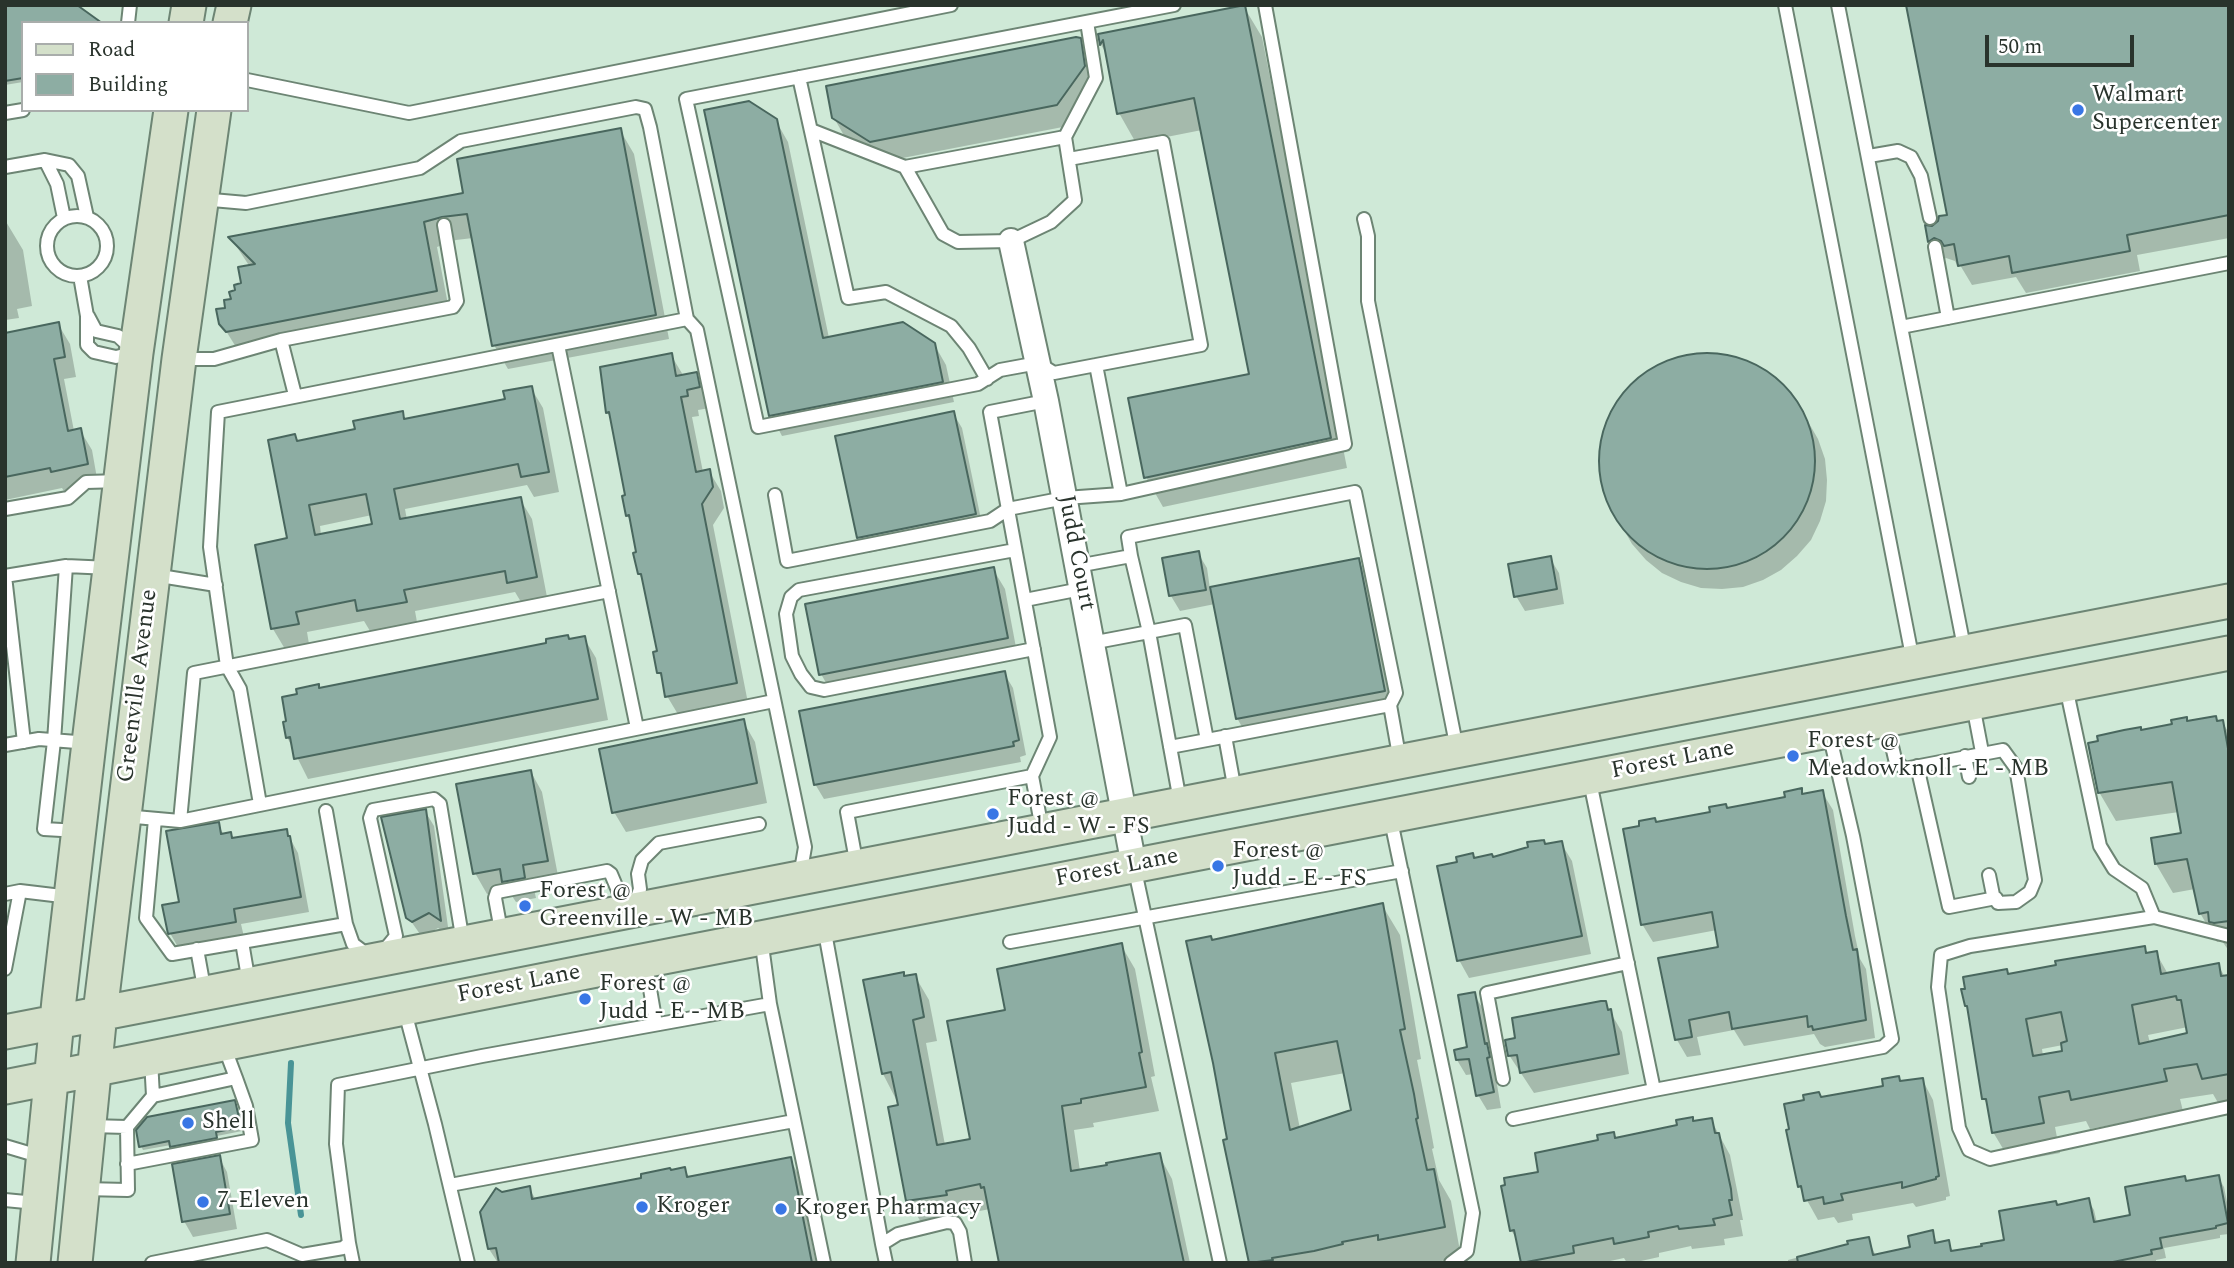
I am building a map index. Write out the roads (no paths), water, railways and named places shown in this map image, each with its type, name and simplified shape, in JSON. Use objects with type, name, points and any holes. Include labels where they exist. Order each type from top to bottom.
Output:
[{"type":"main road","name":"Greenville Avenue","points":[[30,1261],[39,1204],[71,897],[136,352],[171,112]]},
{"type":"main road","name":"Greenville Avenue","points":[[75,1263],[100,1013],[139,817],[153,575],[179,359],[214,112]]},
{"type":"main road","points":[[136,352],[179,359]]},
{"type":"main road","points":[[110,568],[153,575]]},
{"type":"main road","name":"Forest Lane","points":[[5,1032],[2229,601]]},
{"type":"main road","points":[[1965,652],[1973,702]]},
{"type":"main road","name":"Forest Lane","points":[[5,1087],[1828,731],[1889,731],[1973,702],[2229,653]]},
{"type":"main road","points":[[1577,726],[1588,777]]},
{"type":"main road","points":[[858,867],[867,917]]},
{"type":"main road","points":[[633,910],[645,960]]},
{"type":"main road","points":[[376,960],[404,1008]]},
{"type":"street","name":"Judd Court","points":[[1011,240],[1046,401],[1134,866]]},
{"type":"lane","points":[[248,80],[409,113],[951,5]]},
{"type":"lane","points":[[1069,159],[1163,142],[1201,345],[1054,373],[1038,363],[1000,370],[978,384],[758,427],[686,99],[1174,5]]},
{"type":"lane","points":[[775,495],[787,562],[990,521],[1008,509],[1065,498],[1121,494],[1345,444],[1265,5]]},
{"type":"lane","points":[[1785,5],[1913,662]]},
{"type":"lane","points":[[1838,5],[1965,652]]},
{"type":"lane","points":[[905,167],[943,234],[958,242],[1011,240],[1051,222],[1075,200],[1065,136],[1096,78],[1087,22]]},
{"type":"lane","points":[[799,77],[848,298],[886,292],[951,326],[969,348],[987,379]]},
{"type":"lane","points":[[201,200],[246,203],[420,168],[461,141],[636,107],[645,109],[687,318],[697,330],[805,847],[799,878]]},
{"type":"lane","points":[[811,130],[905,167],[1065,136]]},
{"type":"lane","points":[[1869,156],[1898,151],[1911,157],[1921,176],[1930,218]]},
{"type":"lane","points":[[45,160],[57,184],[64,218]]},
{"type":"lane","points":[[5,167],[45,160],[69,165],[78,176],[87,217]]},
{"type":"lane","points":[[73,215],[87,217],[101,227],[106,235],[106,256],[93,272],[80,276],[60,271],[47,250],[50,231],[64,218],[73,215]]},
{"type":"lane","points":[[1364,219],[1368,236],[1368,301],[1457,749]]},
{"type":"lane","points":[[179,359],[214,359],[281,340],[453,307],[457,301],[444,225]]},
{"type":"lane","points":[[1935,247],[1948,318]]},
{"type":"lane","points":[[1902,327],[2229,263]]},
{"type":"lane","points":[[80,276],[88,316],[87,345],[94,352],[116,357],[136,352]]},
{"type":"lane","points":[[88,316],[96,331],[118,336],[136,352]]},
{"type":"lane","points":[[260,804],[240,689],[227,666],[211,547],[218,411],[687,318]]},
{"type":"lane","points":[[281,340],[295,395]]},
{"type":"lane","points":[[558,345],[637,728]]},
{"type":"lane","points":[[1096,365],[1121,494]]},
{"type":"lane","points":[[1042,831],[1032,776],[1050,737],[990,412],[1046,401]]},
{"type":"lane","points":[[5,509],[68,498],[86,482],[121,481]]},
{"type":"lane","points":[[1180,804],[1149,632],[1128,537],[1355,492],[1396,693],[1390,705],[1400,761]]},
{"type":"lane","points":[[1015,550],[799,590],[791,597],[786,614],[792,656],[810,687],[824,690],[1034,649]]},
{"type":"lane","points":[[1025,600],[1131,556]]},
{"type":"lane","points":[[24,742],[5,576],[66,566],[110,568]]},
{"type":"lane","points":[[66,566],[54,741],[44,829],[79,831]]},
{"type":"lane","points":[[153,575],[216,584]]},
{"type":"lane","points":[[180,821],[194,673],[609,592]]},
{"type":"lane","points":[[1091,643],[1185,625],[1207,740]]},
{"type":"lane","points":[[2065,684],[2100,846],[2113,869],[2142,888],[2154,917]]},
{"type":"lane","points":[[346,924],[172,954],[146,918],[139,817],[180,821],[774,701]]},
{"type":"lane","points":[[1973,702],[1982,752]]},
{"type":"lane","points":[[1170,747],[1390,705]]},
{"type":"lane","points":[[1513,1119],[1883,1047],[1892,1039],[1853,835],[1828,731]]},
{"type":"lane","points":[[1889,731],[1895,759],[1904,769],[2003,750],[2016,768],[2035,880],[2030,892],[2016,902],[1998,903],[1989,875]]},
{"type":"lane","points":[[1225,736],[1236,793]]},
{"type":"lane","points":[[5,745],[39,739],[89,743]]},
{"type":"lane","points":[[1965,756],[1969,777]]},
{"type":"lane","points":[[1917,766],[1949,908],[1996,898]]},
{"type":"lane","points":[[858,867],[848,813],[1032,776]]},
{"type":"lane","points":[[1588,777],[1654,1090]]},
{"type":"lane","points":[[326,811],[346,924],[353,944],[376,960],[397,936],[370,818],[373,810],[434,799],[440,804],[463,944]]},
{"type":"lane","points":[[1390,816],[1472,1213],[1467,1251],[1451,1263]]},
{"type":"lane","points":[[633,910],[640,888],[638,874],[642,860],[659,843],[759,824]]},
{"type":"lane","points":[[1134,866],[1220,1263]]},
{"type":"lane","points":[[502,936],[495,898],[497,892],[607,871],[619,893],[633,910]]},
{"type":"lane","points":[[1010,942],[1402,871]]},
{"type":"lane","points":[[5,969],[20,891]]},
{"type":"lane","points":[[5,894],[20,891],[71,897]]},
{"type":"lane","points":[[2229,936],[2154,917],[1970,946],[1941,955],[1938,987],[1959,1128],[1969,1150],[1990,1159],[2229,1107]]},
{"type":"lane","points":[[824,926],[886,1263]]},
{"type":"lane","points":[[761,938],[770,1004],[824,1263]]},
{"type":"lane","points":[[242,942],[249,985]]},
{"type":"lane","points":[[197,949],[205,994]]},
{"type":"lane","points":[[645,960],[656,1024]]},
{"type":"lane","points":[[1503,1079],[1487,993],[1628,963]]},
{"type":"lane","points":[[353,1263],[336,1144],[338,1085],[482,1055],[770,1004]]},
{"type":"lane","points":[[404,1008],[468,1263]]},
{"type":"lane","points":[[127,1164],[252,1140],[246,1106],[223,1043]]},
{"type":"lane","points":[[151,1058],[153,1096]]},
{"type":"lane","points":[[82,1189],[128,1190],[127,1126],[153,1096],[236,1078]]},
{"type":"lane","points":[[450,1185],[794,1121]]},
{"type":"lane","points":[[90,1126],[127,1126]]},
{"type":"lane","points":[[5,1146],[43,1157]]},
{"type":"lane","points":[[5,1200],[39,1204]]},
{"type":"lane","points":[[882,1244],[898,1234],[947,1222],[955,1223],[960,1232],[965,1263]]},
{"type":"lane","points":[[152,1263],[267,1240],[302,1259],[342,1248],[349,1243]]},
{"type":"waterway","points":[[291,1063],[288,1123],[301,1215]]},
{"type":"place","name":"Walmart Supercenter","points":[[2078,110]]},
{"type":"place","name":"Forest @ Meadowknoll - E - MB","points":[[1793,756]]},
{"type":"place","name":"Forest @ Judd - W - FS","points":[[993,814]]},
{"type":"place","name":"Forest @ Judd - E - FS","points":[[1218,866]]},
{"type":"place","name":"Forest @ Greenville - W - MB","points":[[525,906]]},
{"type":"place","name":"Forest @ Judd - E - MB","points":[[585,999]]},
{"type":"place","name":"Shell","points":[[188,1123]]},
{"type":"place","name":"7-Eleven","points":[[203,1202]]},
{"type":"place","name":"Kroger","points":[[642,1207]]},
{"type":"place","name":"Kroger Pharmacy","points":[[781,1209]]}]
